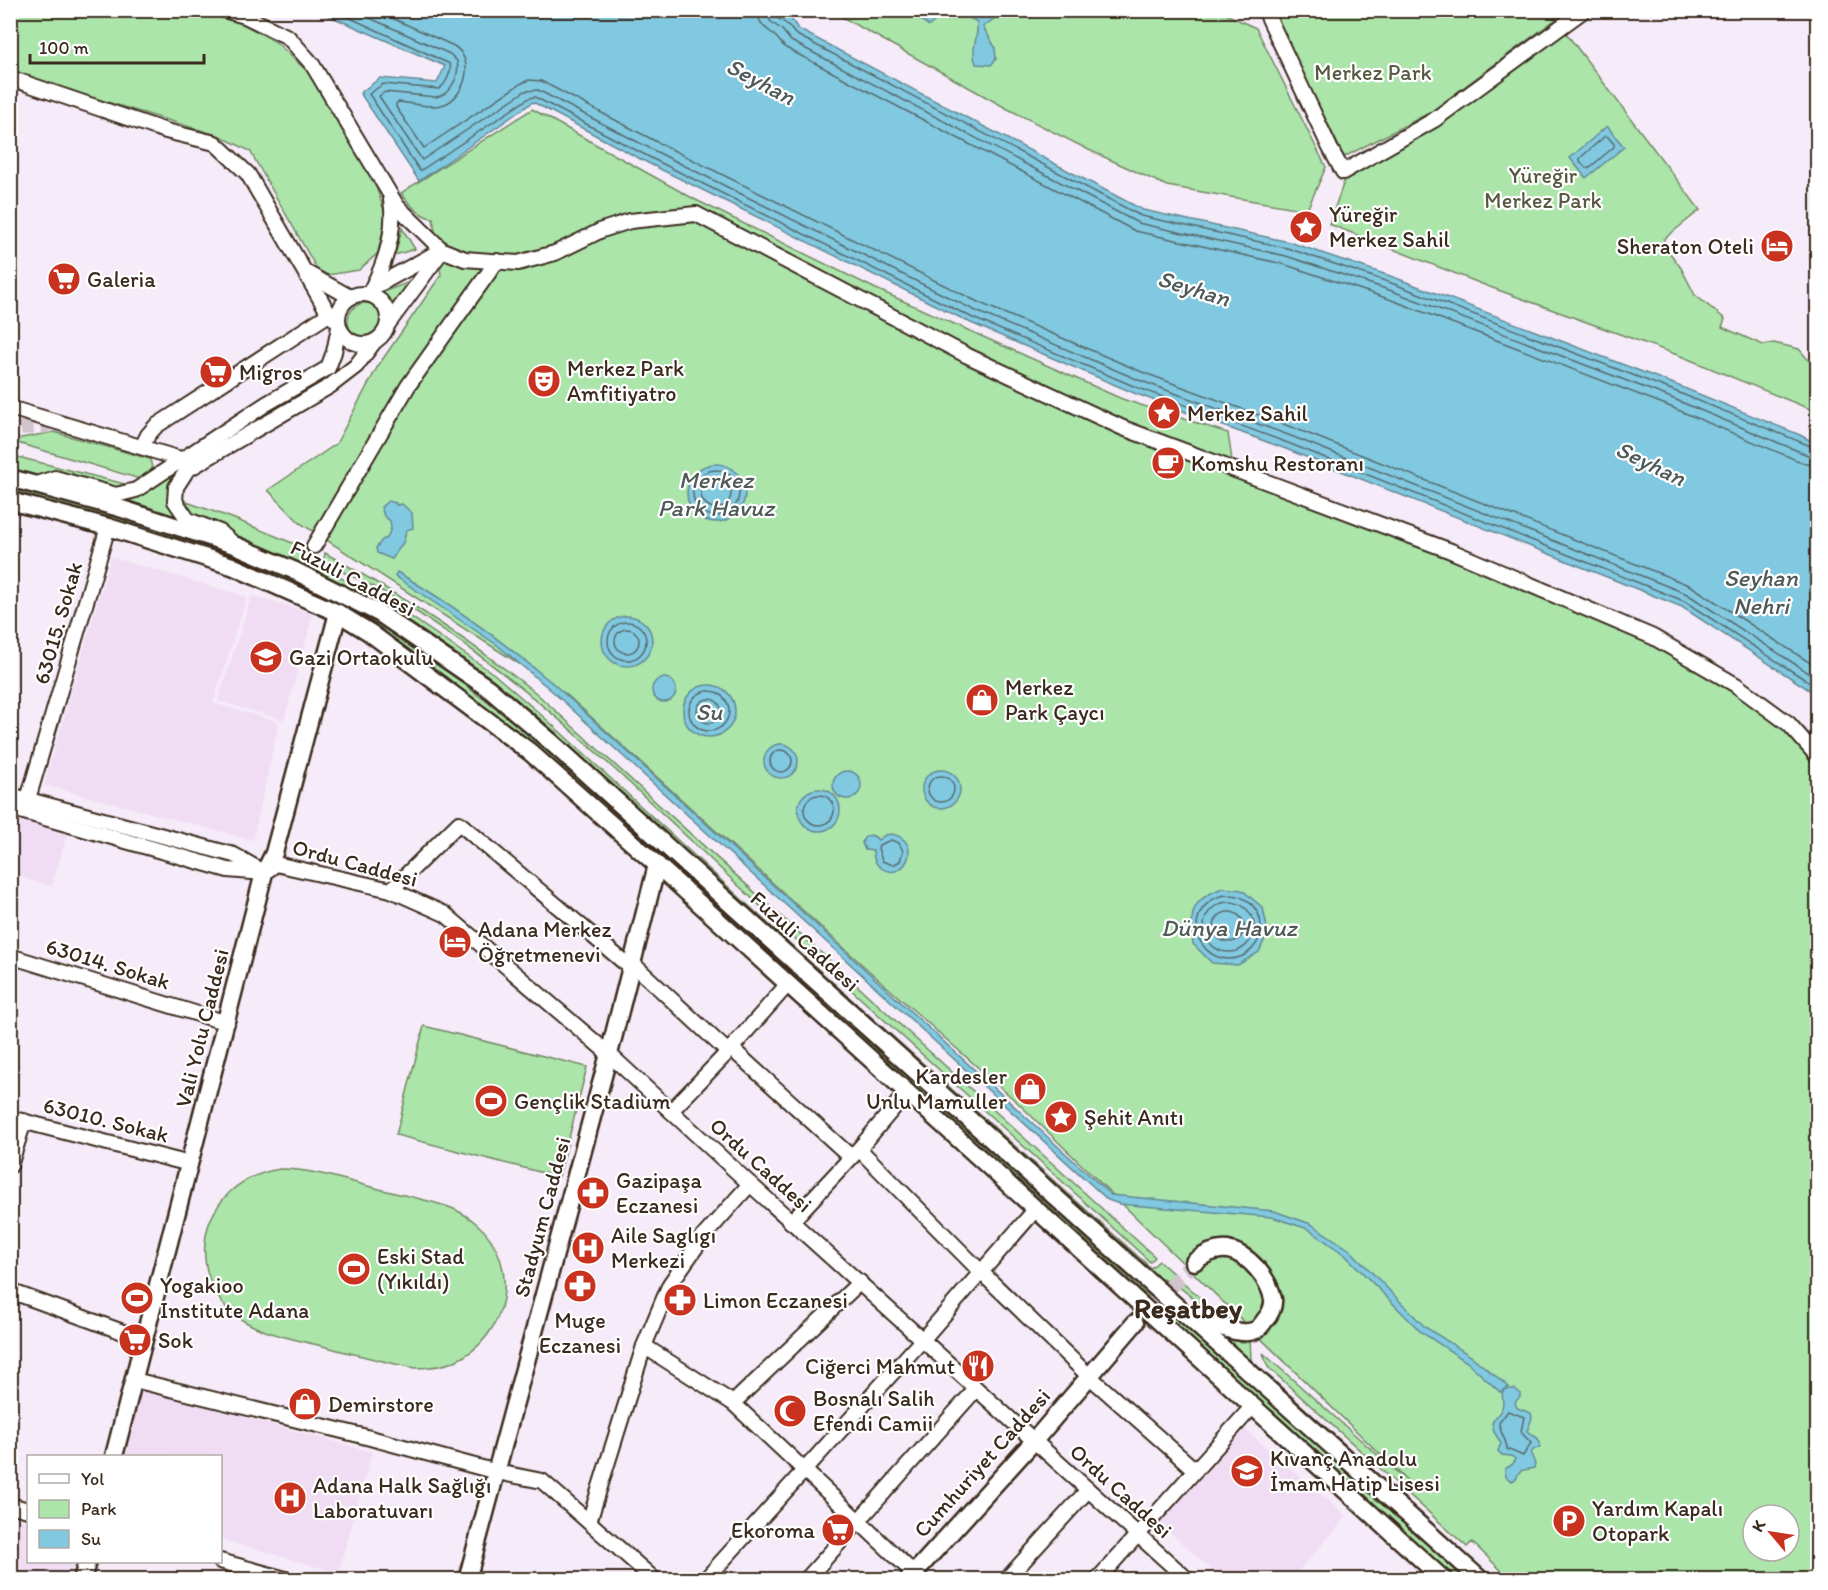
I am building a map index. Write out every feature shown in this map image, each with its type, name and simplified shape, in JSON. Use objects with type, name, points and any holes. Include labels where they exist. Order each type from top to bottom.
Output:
[{"type":"main road","name":"Fuzuli Caddesi","points":[[10,478],[116,507],[237,546],[293,570],[379,613],[488,688],[550,741],[1481,1580]]},
{"type":"main road","name":"Fuzuli Caddesi","points":[[13,503],[108,527],[232,566],[338,613],[378,639],[530,752],[1444,1580]]},
{"type":"main road","name":"Vali Yolu Caddesi","points":[[114,1455],[264,873],[273,853],[338,613]]},
{"type":"main road","name":"Stadyum Caddesi","points":[[466,1580],[609,1054],[657,865]]},
{"type":"main road","points":[[1174,1303],[1210,1322],[1230,1330],[1245,1332],[1256,1330],[1270,1315],[1274,1302],[1269,1287],[1264,1277],[1250,1263],[1227,1250],[1206,1253],[1194,1262]]},
{"type":"main road","points":[[1093,1373],[1111,1361],[1138,1328],[1157,1321]]},
{"type":"main road","points":[[1093,1373],[1134,1323]]},
{"type":"main road","name":"Cumhuriyet Caddesi","points":[[914,1577],[1093,1373]]},
{"type":"main road","points":[[82,1580],[87,1563]]},
{"type":"street","points":[[224,10],[245,16],[288,37],[312,64],[397,206],[442,250],[465,259],[518,263],[555,253],[602,230],[630,221],[696,214],[968,357],[1123,428],[1451,551],[1653,637],[1736,685],[1754,698],[1789,724],[1818,757]]},
{"type":"street","points":[[1265,10],[1329,148],[1343,172],[1434,120],[1568,15],[1584,10]]},
{"type":"street","points":[[10,78],[166,131],[214,143],[248,174],[343,334],[357,344],[374,342],[381,338],[388,324],[442,250]]},
{"type":"street","points":[[372,288],[385,264],[394,215],[390,195]]},
{"type":"street","points":[[36,484],[55,478],[116,495],[136,490],[266,404],[328,368],[334,352],[335,321],[339,310],[354,295],[372,288],[442,250]]},
{"type":"street","points":[[314,546],[405,391],[498,261]]},
{"type":"street","points":[[303,270],[354,295],[374,296],[381,300],[389,315],[388,324]]},
{"type":"street","points":[[142,447],[156,426],[335,321]]},
{"type":"street","points":[[237,546],[220,532],[188,520],[175,501],[176,487],[187,470],[330,386],[356,366],[374,342]]},
{"type":"street","points":[[10,408],[184,460]]},
{"type":"street","points":[[50,426],[80,428]]},
{"type":"street","name":"63015. Sokak","points":[[28,799],[108,527]]},
{"type":"street","name":"Ordu Caddesi","points":[[10,795],[234,855],[264,873]]},
{"type":"street","name":"Ordu Caddesi","points":[[10,807],[228,870],[264,873],[276,864],[391,890],[445,914],[609,1054],[791,1222],[1188,1580]]},
{"type":"street","points":[[391,890],[459,824],[625,963],[633,964],[729,1050],[855,1153],[1195,1470]]},
{"type":"street","name":"63014. Sokak","points":[[10,956],[227,1023]]},
{"type":"street","points":[[671,1111],[788,984]]},
{"type":"street","points":[[791,1222],[855,1153],[907,1092]]},
{"type":"street","points":[[10,1166],[17,1120]]},
{"type":"street","name":"63010. Sokak","points":[[17,1120],[190,1164]]},
{"type":"street","points":[[589,1522],[644,1346],[670,1284],[704,1237],[750,1184]]},
{"type":"street","points":[[705,1580],[923,1339],[1035,1210]]},
{"type":"street","points":[[733,1403],[860,1282]]},
{"type":"street","points":[[10,1291],[145,1340]]},
{"type":"street","points":[[644,1346],[733,1403],[805,1469],[914,1577]]},
{"type":"street","points":[[134,1380],[359,1435],[497,1472],[542,1481],[655,1580]]},
{"type":"street","points":[[806,1580],[976,1389]]},
{"type":"street","points":[[1097,1580],[1252,1407]]},
{"type":"street","points":[[1006,1580],[1088,1490]]},
{"type":"street","points":[[10,1505],[27,1510]]},
{"type":"street","points":[[222,1562],[289,1580]]},
{"type":"shaded area","points":[[111,557],[247,597],[213,703],[279,722],[253,840],[44,785]]},
{"type":"shaded area","name":"Gazi Ortaokulu","points":[[252,595],[313,614],[284,720],[218,701]]},
{"type":"shaded area","points":[[20,817],[68,831],[52,886],[11,874],[10,850]]},
{"type":"shaded area","name":"Adana Halk Sağlığı Laboratuvarı","points":[[140,1386],[372,1452],[338,1573],[222,1539],[222,1455],[117,1455]]},
{"type":"shaded area","name":"Kıvanç Anadolu İmam Hatip Lisesi","points":[[1241,1426],[1347,1517],[1290,1580],[1222,1579],[1156,1520]]},
{"type":"shaded area","points":[[10,1517],[27,1522],[27,1563],[75,1563],[69,1579],[18,1580],[11,1577]]},
{"type":"green space","points":[[10,11],[195,11],[241,23],[276,42],[310,74],[370,169],[386,216],[378,253],[359,270],[321,276],[250,151],[220,136],[41,82],[11,70]]},
{"type":"green space","points":[[831,11],[1219,11],[1256,28],[1326,167],[1307,210],[1167,186],[1006,108]]},
{"type":"green space","name":"Merkez Park","points":[[1273,11],[1549,11],[1556,19],[1429,113],[1344,157]]},
{"type":"green space","name":"Yüreğir Merkez Park","points":[[1566,33],[1700,210],[1664,239],[1664,245],[1681,268],[1695,295],[1725,319],[1722,327],[1763,345],[1774,343],[1799,349],[1817,370],[1817,412],[1683,357],[1487,286],[1329,224],[1346,176],[1437,125]]},
{"type":"green space","points":[[532,109],[694,199],[874,288],[1122,399],[1228,433],[1234,474],[1349,515],[1653,642],[1734,689],[1786,729],[1817,765],[1817,1579],[1510,1579],[1472,1542],[1467,1547],[1268,1367],[1263,1353],[1417,1490],[1018,1103],[867,969],[566,694],[300,523],[268,490],[336,444],[378,366],[441,275],[433,218],[419,212],[401,193]]},
{"type":"green space","points":[[402,228],[415,249],[395,255]]},
{"type":"green space","points":[[415,280],[394,307],[380,293]]},
{"type":"green space","points":[[366,303],[379,308],[384,321],[379,334],[366,339],[353,334],[348,321],[353,308]]},
{"type":"green space","points":[[54,432],[150,459],[153,472],[140,479],[10,440]]},
{"type":"green space","points":[[10,455],[129,485],[117,492],[52,474],[36,476],[11,470]]},
{"type":"green space","points":[[192,464],[176,477],[169,487],[169,499],[175,517],[117,499],[139,495]]},
{"type":"green space","points":[[10,486],[164,530],[238,557],[324,593],[372,619],[423,652],[552,753],[1147,1295],[1198,1338],[1465,1579],[1455,1579],[549,757],[420,657],[370,624],[237,561],[163,535],[11,490]]},
{"type":"green space","points":[[181,500],[302,547],[325,570],[377,596],[376,599],[190,516]]},
{"type":"green space","points":[[325,553],[434,618],[536,693],[1155,1257],[1150,1262],[540,703],[440,627],[373,586],[329,565],[324,560]]},
{"type":"green space","points":[[381,599],[392,604],[494,674],[1151,1268],[1159,1261],[1229,1323],[1220,1319],[1174,1283],[1142,1269],[544,722],[491,678],[379,601]]},
{"type":"green space","points":[[46,810],[232,862],[230,864],[45,812]]},
{"type":"green space","name":"Gençlik Stadium","points":[[424,1026],[587,1067],[559,1177],[396,1135]]},
{"type":"green space","name":"Eski Stad (Yıkıldı)","points":[[280,1169],[319,1174],[427,1201],[454,1209],[477,1224],[491,1240],[500,1258],[504,1278],[503,1298],[498,1317],[488,1335],[473,1350],[455,1361],[435,1367],[415,1368],[292,1339],[255,1327],[239,1318],[225,1306],[214,1291],[205,1258],[206,1233],[215,1210],[229,1193],[257,1175]]},
{"type":"green space","points":[[1202,1319],[1250,1338],[1251,1360],[1462,1550],[1460,1551]]},
{"type":"water","points":[[318,11],[776,11],[792,20],[798,29],[1143,210],[1289,242],[1396,278],[1674,384],[1800,435],[1817,444],[1817,695],[1682,607],[1286,449],[1134,393],[971,323],[648,163],[533,102],[419,181],[360,93],[380,78],[437,83],[445,66]]},
{"type":"water","points":[[918,11],[1008,11],[1006,15],[995,18],[983,27],[995,47],[996,59],[991,65],[976,64],[974,53],[977,22],[963,15],[952,13],[942,16],[929,26],[918,18]]},
{"type":"water","points":[[1607,126],[1624,147],[1586,178],[1570,158]]},
{"type":"water","name":"Merkez Park Havuz","points":[[716,464],[727,466],[740,477],[745,493],[743,504],[732,517],[716,522],[705,520],[692,509],[687,493],[689,482],[700,469]]},
{"type":"water","points":[[388,501],[396,505],[402,504],[412,513],[413,528],[406,530],[404,541],[392,559],[377,553],[376,548],[382,540],[387,538],[391,528],[390,521],[384,516],[381,507]]},
{"type":"water","points":[[397,572],[479,626],[556,686],[1111,1195],[1274,1211],[1311,1224],[1350,1250],[1425,1327],[1471,1356],[1509,1387],[1500,1392],[1467,1362],[1421,1332],[1345,1255],[1308,1229],[1272,1217],[1119,1204],[1108,1200],[552,691],[497,645],[395,576]]},
{"type":"water","points":[[622,616],[632,616],[645,623],[652,636],[652,646],[645,659],[632,666],[622,666],[613,662],[606,655],[602,646],[602,636],[606,627],[613,620]]},
{"type":"water","points":[[664,678],[673,681],[676,690],[673,699],[664,702],[655,699],[652,690],[655,681]]},
{"type":"water","name":"Su","points":[[704,685],[714,685],[723,689],[731,697],[735,711],[731,725],[723,733],[714,737],[704,737],[695,733],[687,725],[683,716],[683,706],[687,697],[695,689]]},
{"type":"water","points":[[781,744],[793,749],[798,761],[793,773],[781,778],[769,773],[764,761],[769,749]]},
{"type":"water","points":[[941,770],[954,776],[960,789],[954,802],[941,808],[928,802],[922,789],[928,776]]},
{"type":"water","points":[[847,771],[857,775],[861,785],[857,795],[847,799],[837,795],[833,785],[837,775]]},
{"type":"water","points":[[819,789],[827,790],[834,795],[839,802],[839,818],[834,825],[827,830],[819,831],[811,830],[804,825],[799,818],[798,810],[799,802],[804,795],[811,790]]},
{"type":"water","points":[[892,834],[902,838],[909,852],[903,866],[889,871],[877,865],[873,851],[865,850],[862,843],[868,836],[873,836],[878,840],[885,835]]},
{"type":"water","name":"Dünya Havuz","points":[[1223,888],[1242,890],[1263,908],[1268,932],[1259,952],[1238,965],[1212,963],[1193,944],[1194,909],[1204,897]]},
{"type":"water","points":[[1507,1389],[1515,1389],[1520,1393],[1520,1397],[1515,1402],[1517,1408],[1531,1413],[1532,1418],[1527,1431],[1540,1443],[1540,1447],[1533,1450],[1531,1454],[1535,1464],[1534,1468],[1521,1471],[1512,1481],[1506,1477],[1505,1469],[1513,1464],[1515,1459],[1502,1455],[1498,1451],[1501,1443],[1494,1432],[1492,1423],[1501,1410],[1502,1393]]},
{"type":"tunnel","points":[[10,447],[14,436],[21,428],[50,426]]},
{"type":"tunnel","points":[[1135,1323],[1194,1262]]},
{"type":"place","name":"Yüreğir Merkez Sahil","points":[[1306,227]]},
{"type":"place","name":"Sheraton Oteli","points":[[1777,246]]},
{"type":"place","name":"Galeria","points":[[64,279]]},
{"type":"place","name":"Migros","points":[[216,372]]},
{"type":"place","name":"Merkez Park Amfitiyatro","points":[[544,381]]},
{"type":"place","name":"Merkez Sahil","points":[[1164,413]]},
{"type":"place","name":"Komshu Restoranı","points":[[1168,463]]},
{"type":"place","name":"Gazi Ortaokulu","points":[[266,657]]},
{"type":"place","name":"Merkez Park Çaycı","points":[[982,700]]},
{"type":"place","name":"Adana Merkez Öğretmenevi","points":[[455,942]]},
{"type":"place","name":"Kardesler Unlu Mamuller","points":[[1030,1089]]},
{"type":"place","name":"Gençlik Stadium","points":[[491,1101]]},
{"type":"place","name":"Şehit Anıtı","points":[[1061,1117]]},
{"type":"place","name":"Gazipaşa Eczanesi","points":[[593,1193]]},
{"type":"place","name":"Aile Saglıgı Merkezi","points":[[588,1248]]},
{"type":"place","name":"Eski Stad (Yıkıldı)","points":[[354,1269]]},
{"type":"place","name":"Muge Eczanesi","points":[[580,1286]]},
{"type":"place","name":"Yogakioo Institute Adana","points":[[137,1298]]},
{"type":"place","name":"Limon Eczanesi","points":[[680,1300]]},
{"type":"place","name":"Sok","points":[[135,1340]]},
{"type":"place","name":"Ciğerci Mahmut","points":[[978,1366]]},
{"type":"place","name":"Demirstore","points":[[305,1404]]},
{"type":"place","name":"Bosnalı Salih Efendi Camii","points":[[790,1411]]},
{"type":"place","name":"Kıvanç Anadolu İmam Hatip Lisesi","points":[[1247,1471]]},
{"type":"place","name":"Adana Halk Sağlığı Laboratuvarı","points":[[290,1498]]},
{"type":"place","name":"Yardım Kapalı Otopark","points":[[1569,1521]]},
{"type":"place","name":"Ekoroma","points":[[838,1530]]},
{"type":"district","name":"Reşatbey","points":[[1188,1308]]},
{"type":"water label","name":"Seyhan","points":[[761,81]]},
{"type":"water label","name":"Seyhan","points":[[1194,288]]},
{"type":"water label","name":"Seyhan","points":[[1651,463]]},
{"type":"water label","name":"Seyhan Nehri","points":[[1761,591]]}]
